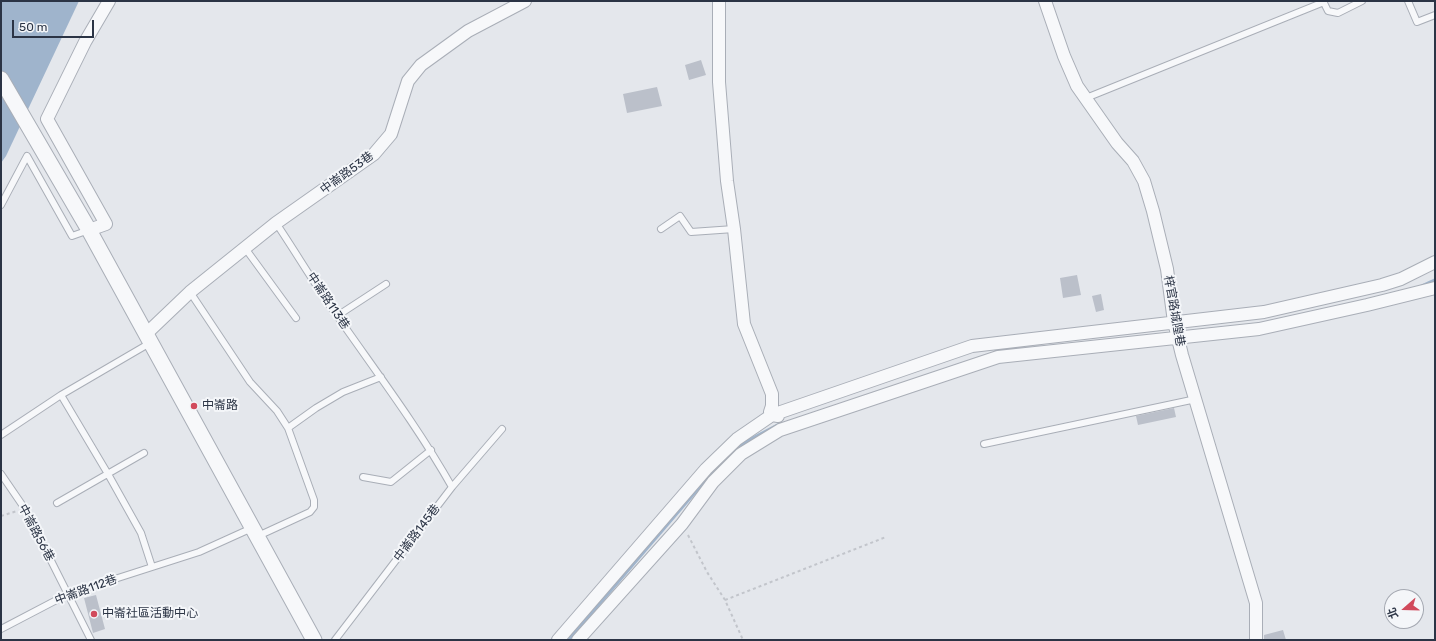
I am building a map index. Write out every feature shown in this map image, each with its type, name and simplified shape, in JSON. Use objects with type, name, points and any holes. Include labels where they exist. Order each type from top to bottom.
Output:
[{"type":"street","points":[[89,230],[106,224],[47,119],[85,42],[109,1]]},
{"type":"street","name":"中崙路53巷","points":[[148,339],[190,292],[276,223],[374,154],[391,134],[408,81],[420,65],[468,31],[526,1]]},
{"type":"street","points":[[719,1],[719,82],[727,181],[744,324],[772,394],[772,406],[770,412],[778,422]]},
{"type":"street","name":"梓官路城隍巷","points":[[1045,1],[1064,56],[1078,86],[1117,143],[1133,161],[1144,181],[1167,269],[1174,322],[1182,355],[1256,603],[1256,640]]},
{"type":"street","points":[[1,79],[89,230],[314,640]]},
{"type":"street","points":[[578,640],[581,625],[706,470],[737,439],[778,422],[975,355],[1174,322],[1264,312],[1374,287],[1401,279],[1435,262]]},
{"type":"street","points":[[558,640],[581,625],[682,524],[713,482],[741,454],[778,422],[975,355],[998,357],[1259,329],[1435,288]]},
{"type":"lane","points":[[1086,98],[1324,2],[1328,11],[1338,13],[1362,1]]},
{"type":"lane","points":[[1408,1],[1417,22],[1435,15]]},
{"type":"lane","points":[[1,205],[27,156],[72,236],[89,230]]},
{"type":"lane","points":[[661,229],[680,216],[691,232],[734,230]]},
{"type":"lane","name":"中崙路113巷","points":[[276,223],[337,316],[431,450],[452,487]]},
{"type":"lane","points":[[245,248],[296,318]]},
{"type":"lane","points":[[337,316],[386,284]]},
{"type":"lane","points":[[190,292],[250,382],[277,411],[288,428],[314,500],[314,507],[310,512],[254,533]]},
{"type":"lane","points":[[1,435],[148,339]]},
{"type":"lane","points":[[288,428],[316,408],[343,392],[381,377]]},
{"type":"lane","points":[[61,395],[141,533],[152,567]]},
{"type":"lane","points":[[984,444],[1196,399]]},
{"type":"lane","name":"中崙路145巷","points":[[335,640],[452,487],[502,429]]},
{"type":"lane","points":[[363,477],[391,482],[431,450]]},
{"type":"lane","points":[[57,503],[144,453]]},
{"type":"lane","name":"中崙路56巷","points":[[1,474],[26,509],[91,640]]},
{"type":"lane","name":"中崙路112巷","points":[[1,629],[68,594],[254,533]]},
{"type":"path","points":[[1,516],[26,509]]},
{"type":"path","points":[[682,524],[707,572],[725,600],[743,640]]},
{"type":"path","points":[[725,600],[886,537]]},
{"type":"water","points":[[1,1],[79,1],[6,156],[1,163]]},
{"type":"building","points":[[701,60],[706,75],[689,80],[685,65]]},
{"type":"building","points":[[657,87],[662,106],[627,113],[623,94]]},
{"type":"building","points":[[1077,275],[1081,295],[1063,298],[1060,278]]},
{"type":"building","points":[[1101,294],[1104,310],[1096,312],[1092,296]]},
{"type":"building","points":[[1174,408],[1176,417],[1138,425],[1136,416]]},
{"type":"building","name":"中崙社區活動中心","points":[[96,595],[105,629],[93,633],[84,598]]},
{"type":"building","points":[[1283,630],[1286,640],[1264,640],[1264,635]]},
{"type":"waterway","points":[[1422,286],[1435,280]]},
{"type":"waterway","points":[[568,640],[707,478],[738,446],[778,425]]},
{"type":"place","name":"中崙路","points":[[194,406]]},
{"type":"place","name":"中崙社區活動中心","points":[[94,614]]}]
